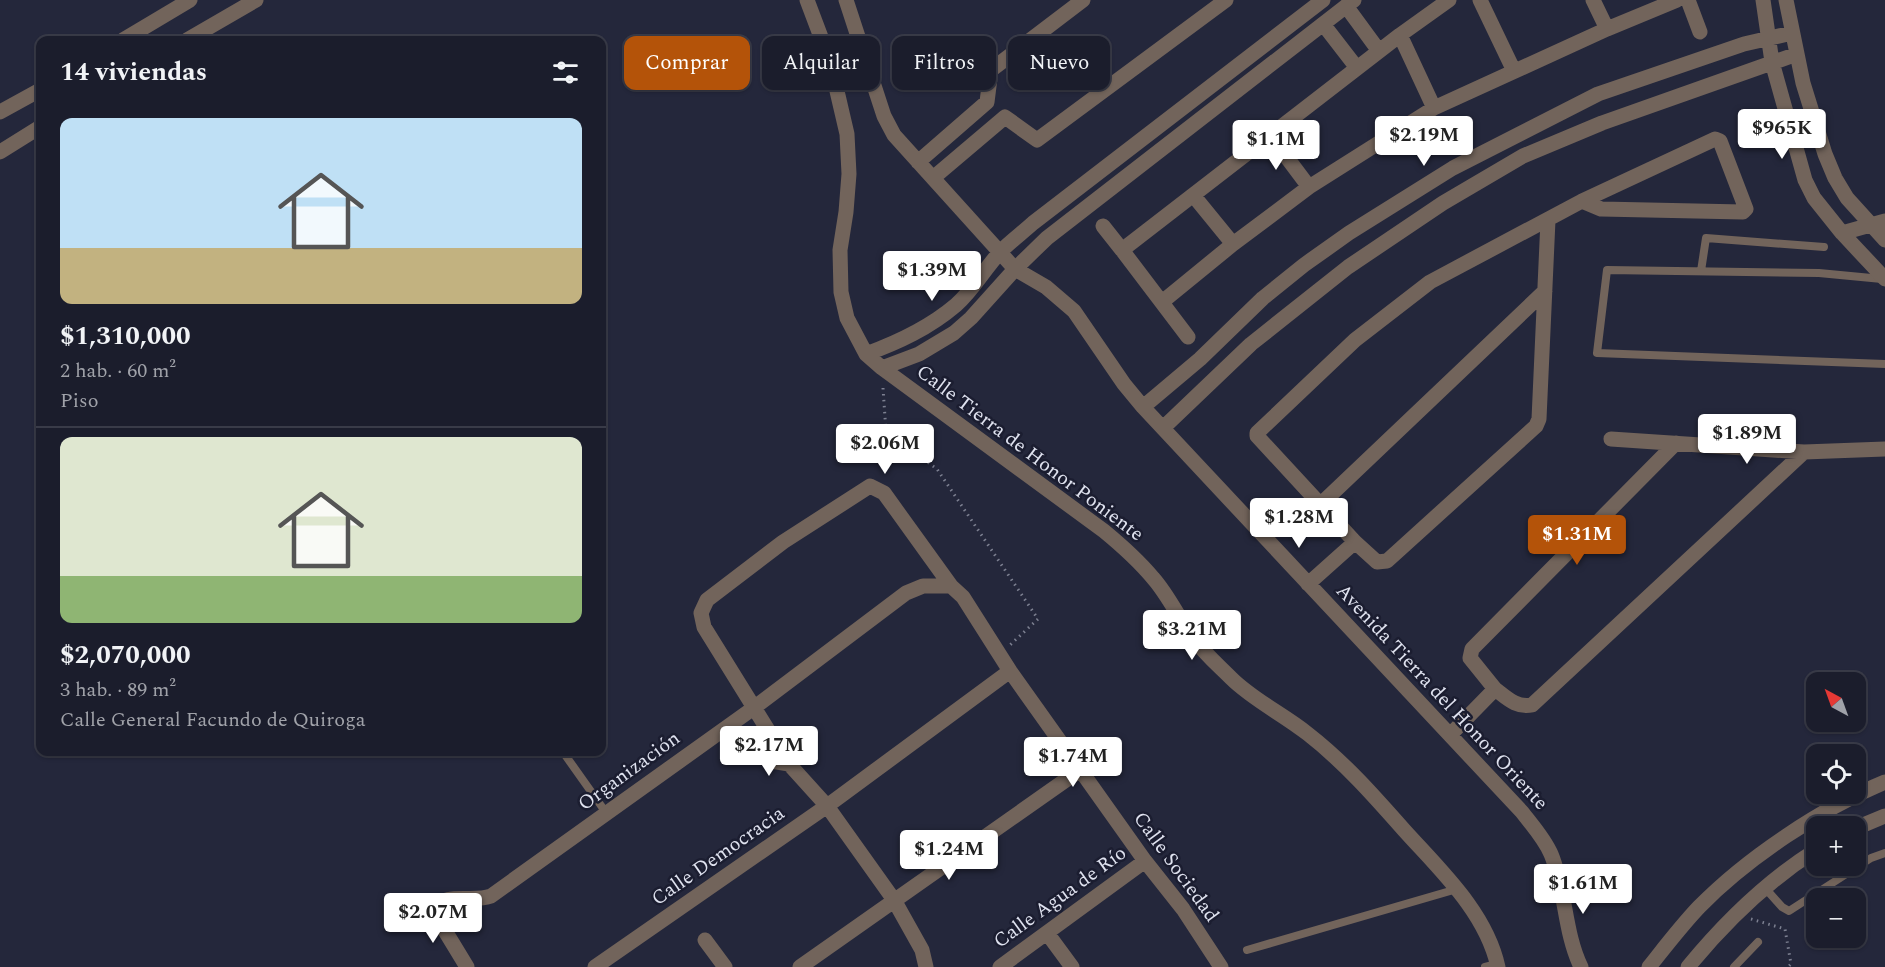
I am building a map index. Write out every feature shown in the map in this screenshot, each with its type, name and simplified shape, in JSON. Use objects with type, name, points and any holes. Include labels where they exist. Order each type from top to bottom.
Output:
[{"type":"street","points":[[130,36],[190,0]]},
{"type":"street","points":[[194,36],[256,0]]},
{"type":"street","name":"Calle Tierra de Honor Poniente","points":[[807,0],[830,61],[847,134],[849,174],[840,250],[841,292],[847,318],[866,354],[1104,531],[1130,553],[1154,579],[1193,638],[1233,681],[1309,735],[1334,756],[1358,779],[1457,889],[1485,931],[1494,966]]},
{"type":"street","name":"Avenida Tierra del Honor Oriente","points":[[846,0],[860,48],[888,126],[1000,253],[1016,268],[1046,287],[1074,311],[1124,384],[1143,407],[1522,812],[1542,838],[1551,854],[1573,948],[1581,967]]},
{"type":"street","points":[[918,162],[987,102],[991,70],[1083,0]]},
{"type":"street","points":[[933,178],[1005,117],[1037,140],[1226,0]]},
{"type":"street","points":[[866,354],[899,342],[929,325],[957,304],[981,279],[1000,253],[1033,223],[1323,0]]},
{"type":"street","points":[[1122,250],[1379,51],[1449,0]]},
{"type":"street","points":[[1480,0],[1514,71]]},
{"type":"street","points":[[1593,0],[1607,29]]},
{"type":"street","points":[[1162,302],[1233,244],[1309,187],[1434,108],[1607,29],[1677,0]]},
{"type":"street","points":[[1688,0],[1700,32]]},
{"type":"street","points":[[1763,0],[1772,62],[1805,180],[1814,198],[1842,234],[1885,279]]},
{"type":"street","points":[[1786,0],[1797,54],[1819,134],[1835,178],[1847,198],[1884,239],[1856,248]]},
{"type":"street","points":[[882,368],[919,354],[954,333],[987,302],[1016,268],[1047,238],[1350,3],[1379,51]]},
{"type":"street","points":[[1323,24],[1357,68]]},
{"type":"street","points":[[1143,407],[1200,359],[1263,298],[1304,265],[1349,233],[1453,168],[1598,94],[1768,37],[1792,33]]},
{"type":"street","points":[[1400,35],[1434,108]]},
{"type":"street","points":[[1163,428],[1251,344],[1348,267],[1443,203],[1523,156],[1602,123],[1797,54]]},
{"type":"street","points":[[0,112],[36,92]]},
{"type":"street","points":[[0,152],[36,130]]},
{"type":"street","points":[[1270,135],[1309,187]]},
{"type":"street","points":[[1548,220],[1539,419],[1536,426],[1388,561],[1377,562],[1355,542],[1257,436],[1258,430],[1355,340],[1430,282],[1582,201],[1718,139],[1746,209],[1743,212],[1601,209],[1582,201]]},
{"type":"street","points":[[1193,195],[1233,244]]},
{"type":"street","points":[[1842,234],[1885,221]]},
{"type":"street","points":[[1103,226],[1188,337]]},
{"type":"street","points":[[1321,504],[1545,291]]},
{"type":"street","points":[[1611,440],[1804,452],[1885,449]]},
{"type":"street","points":[[1676,444],[1472,649],[1470,658],[1495,690],[1523,707],[1532,705],[1804,452]]},
{"type":"street","name":"Calle Sociedad","points":[[755,707],[704,627],[700,613],[707,600],[783,542],[870,486],[884,493],[951,586],[963,597],[1010,671],[1183,909],[1221,967]]},
{"type":"street","points":[[1308,584],[1355,542]]},
{"type":"street","name":"Organización","points":[[467,967],[436,916],[440,904],[491,896],[729,726],[906,593],[923,586],[951,586]]},
{"type":"street","name":"Calle Democracia","points":[[595,967],[827,806],[1010,671]]},
{"type":"street","points":[[1450,735],[1495,690]]},
{"type":"street","points":[[755,707],[789,764],[827,806],[894,900],[922,950],[938,967]]},
{"type":"street","points":[[729,726],[762,757],[789,764]]},
{"type":"street","points":[[801,967],[1080,770]]},
{"type":"street","points":[[1649,967],[1700,906],[1733,877],[1816,817],[1862,791],[1885,782]]},
{"type":"street","points":[[1866,824],[1885,816]]},
{"type":"street","points":[[1688,967],[1735,915],[1765,888],[1806,857]]},
{"type":"street","name":"Calle Agua de Río","points":[[1000,967],[1146,861]]},
{"type":"street","points":[[1047,933],[1072,967]]},
{"type":"street","points":[[705,940],[725,967]]},
{"type":"street","points":[[922,950],[926,967]]},
{"type":"lane","points":[[1701,271],[1706,238],[1824,247]]},
{"type":"lane","points":[[1885,279],[1819,273],[1606,270],[1597,353],[1885,364]]},
{"type":"lane","points":[[566,756],[607,814]]},
{"type":"lane","points":[[1765,888],[1782,907],[1789,911],[1871,858],[1885,853]]},
{"type":"lane","points":[[1247,950],[1457,889]]},
{"type":"lane","points":[[1734,967],[1758,942]]},
{"type":"path","points":[[882,368],[886,432],[938,469],[1038,619],[1000,654]]},
{"type":"path","points":[[1735,915],[1785,929],[1791,964],[1788,967]]}]
